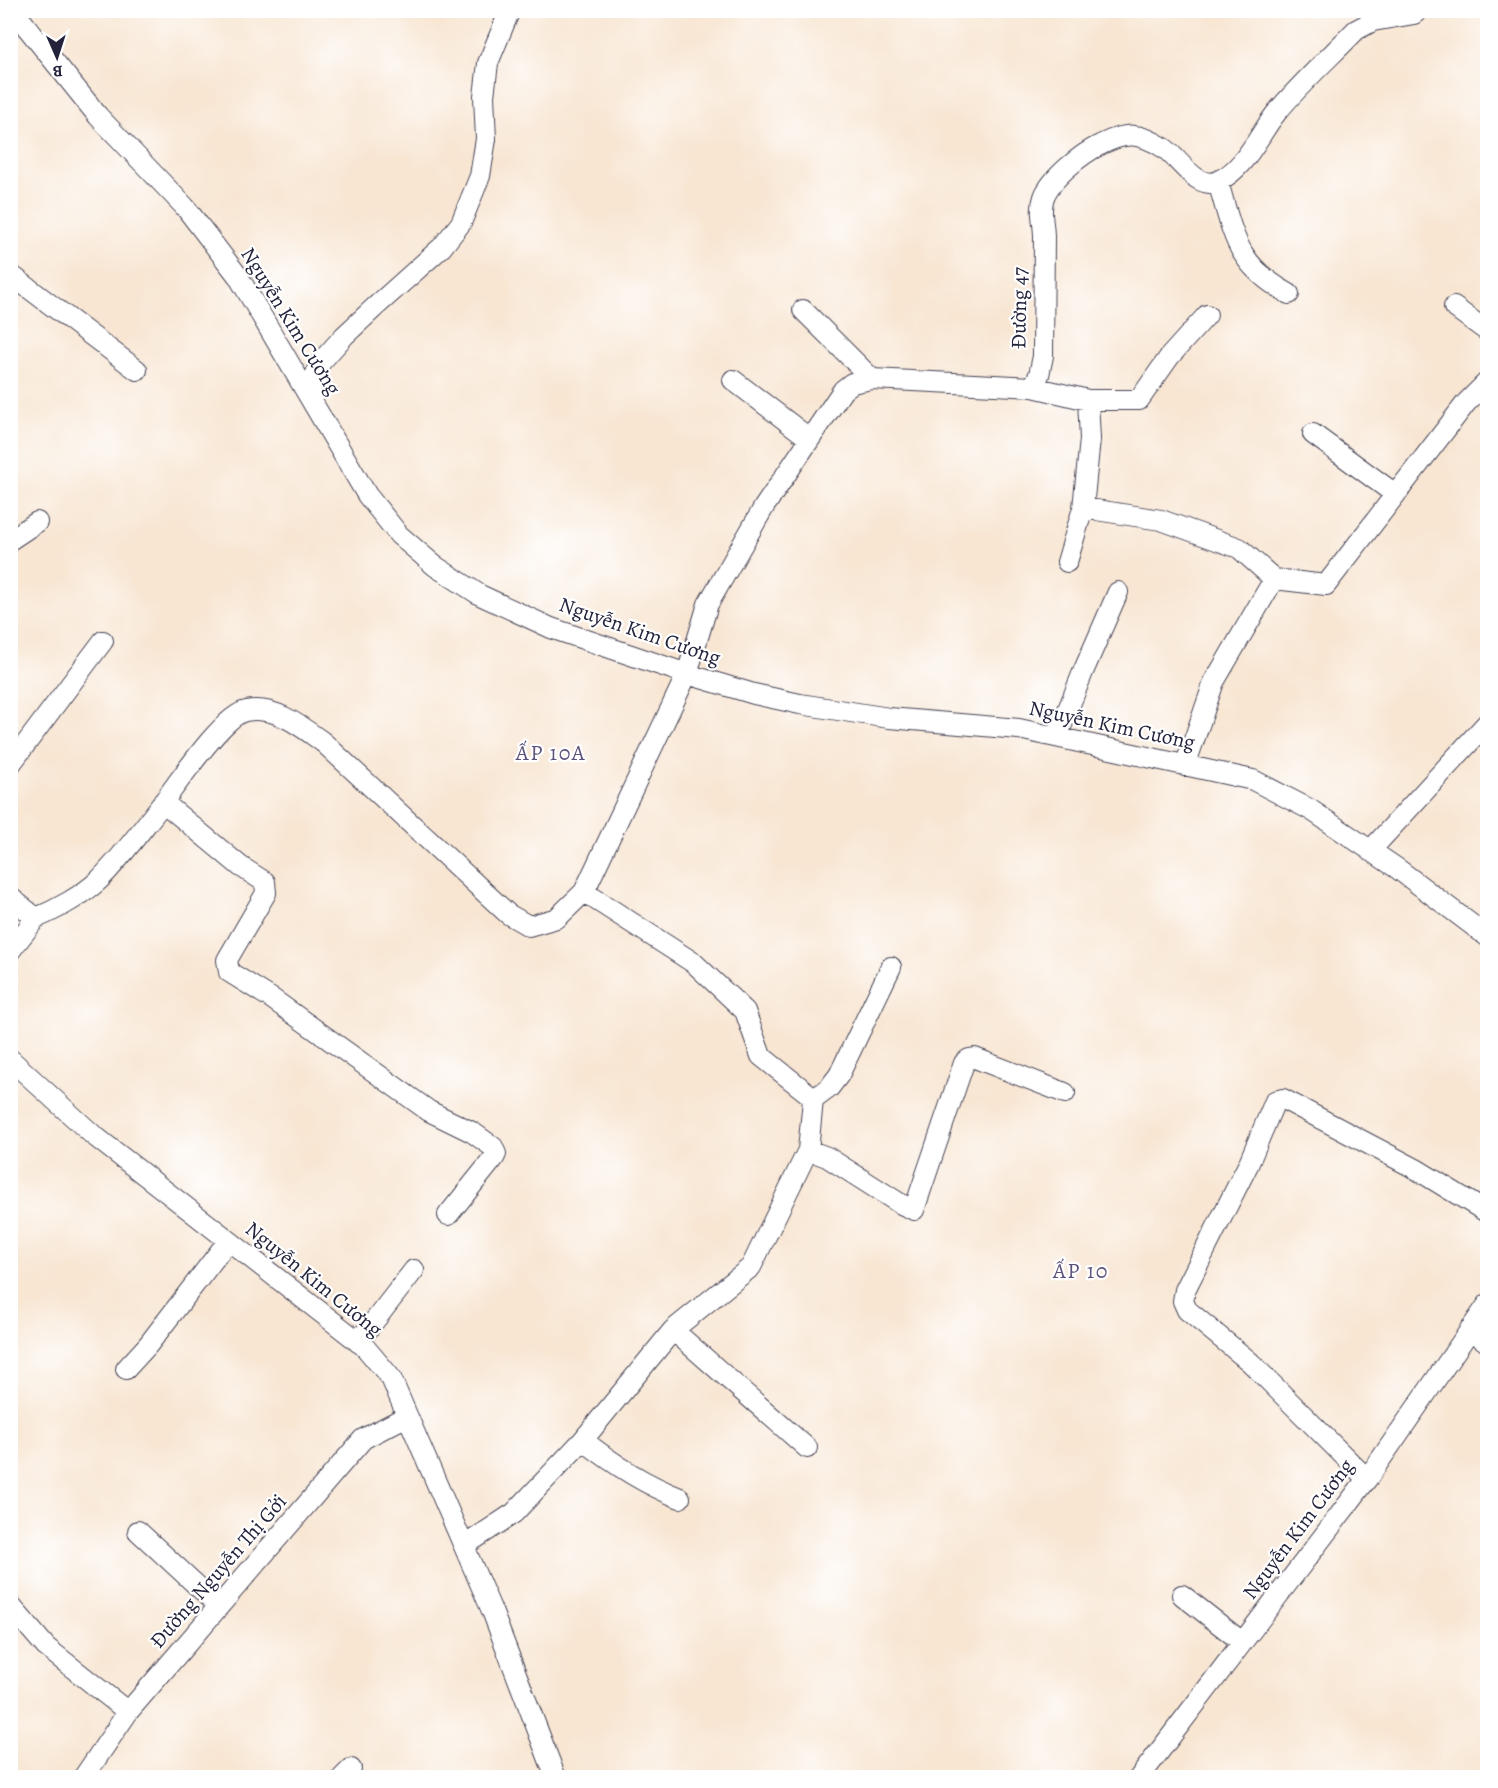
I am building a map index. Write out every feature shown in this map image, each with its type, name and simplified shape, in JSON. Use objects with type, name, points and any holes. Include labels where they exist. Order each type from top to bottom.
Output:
[{"type":"street","name":"Nguyễn Kim Cương","points":[[13,10],[98,116],[185,207],[238,276],[367,495],[399,535],[435,566],[480,595],[552,628],[754,694],[889,718],[1019,729],[1253,780],[1311,810],[1370,850],[1488,937]]},
{"type":"street","points":[[309,395],[319,364],[375,307],[442,247],[461,223],[480,176],[486,138],[484,96],[488,63],[510,10]]},
{"type":"street","points":[[1289,294],[1269,283],[1246,261],[1235,240],[1218,182],[1236,168],[1278,112],[1356,30],[1373,21],[1414,14],[1419,10]]},
{"type":"street","name":"Đường 47","points":[[1033,387],[1039,375],[1043,356],[1044,233],[1040,212],[1045,194],[1053,182],[1087,151],[1129,134],[1146,138],[1166,149],[1196,178],[1207,184],[1218,182]]},
{"type":"street","points":[[10,274],[137,370]]},
{"type":"street","points":[[1454,307],[1488,332]]},
{"type":"street","points":[[803,310],[872,379]]},
{"type":"street","points":[[10,951],[36,918],[54,911],[98,881],[226,723],[244,711],[264,710],[293,720],[324,743],[508,914],[529,926],[557,918],[584,892],[687,674],[708,604],[764,507],[843,390],[852,383],[872,379],[1033,387],[1088,400],[1139,400],[1170,356],[1207,315]]},
{"type":"street","points":[[733,380],[810,439]]},
{"type":"street","points":[[1083,508],[1161,520],[1239,548],[1274,579],[1326,585],[1466,403],[1488,381]]},
{"type":"street","points":[[1066,562],[1083,508],[1090,439],[1088,400]]},
{"type":"street","points":[[1313,434],[1395,494]]},
{"type":"street","points":[[10,540],[37,522]]},
{"type":"street","points":[[1185,766],[1214,682],[1274,579]]},
{"type":"street","points":[[1057,737],[1118,592]]},
{"type":"street","points":[[10,765],[104,641]]},
{"type":"street","points":[[1370,850],[1488,722]]},
{"type":"street","points":[[163,802],[240,866],[265,882],[267,887],[266,893],[227,960],[229,972],[270,998],[429,1111],[472,1132],[493,1147],[496,1154],[494,1158],[448,1215]]},
{"type":"street","points":[[464,1546],[514,1513],[583,1440],[673,1330],[752,1267],[808,1150],[813,1100],[810,1095],[761,1056],[746,1011],[694,963],[584,892]]},
{"type":"street","points":[[10,897],[36,918]]},
{"type":"street","points":[[813,1100],[829,1088],[839,1075],[891,967]]},
{"type":"street","points":[[808,1150],[826,1157],[914,1210],[964,1063],[969,1059],[975,1058],[1065,1093]]},
{"type":"street","name":"Nguyễn Kim Cương","points":[[10,1059],[92,1134],[358,1342],[391,1378],[492,1611],[556,1778]]},
{"type":"street","points":[[1367,1479],[1250,1362],[1187,1310],[1183,1301],[1185,1290],[1248,1165],[1275,1101],[1278,1099],[1283,1099],[1416,1169],[1488,1214]]},
{"type":"street","points":[[126,1369],[148,1345],[228,1241]]},
{"type":"street","points":[[358,1342],[414,1270]]},
{"type":"street","name":"Nguyễn Kim Cương","points":[[1139,1778],[1367,1479],[1488,1304]]},
{"type":"street","points":[[1470,1329],[1488,1343]]},
{"type":"street","points":[[673,1330],[807,1448]]},
{"type":"street","name":"Đường Nguyễn Thị Gởi","points":[[83,1778],[128,1713],[363,1439],[407,1416]]},
{"type":"street","points":[[583,1440],[611,1462],[656,1488],[680,1498]]},
{"type":"street","points":[[138,1530],[219,1606]]},
{"type":"street","points":[[1182,1595],[1242,1642]]},
{"type":"street","points":[[10,1605],[45,1647],[128,1713]]},
{"type":"district","name":"ẤP 10A","points":[[551,752]]},
{"type":"district","name":"ẤP 10","points":[[1081,1270]]}]
